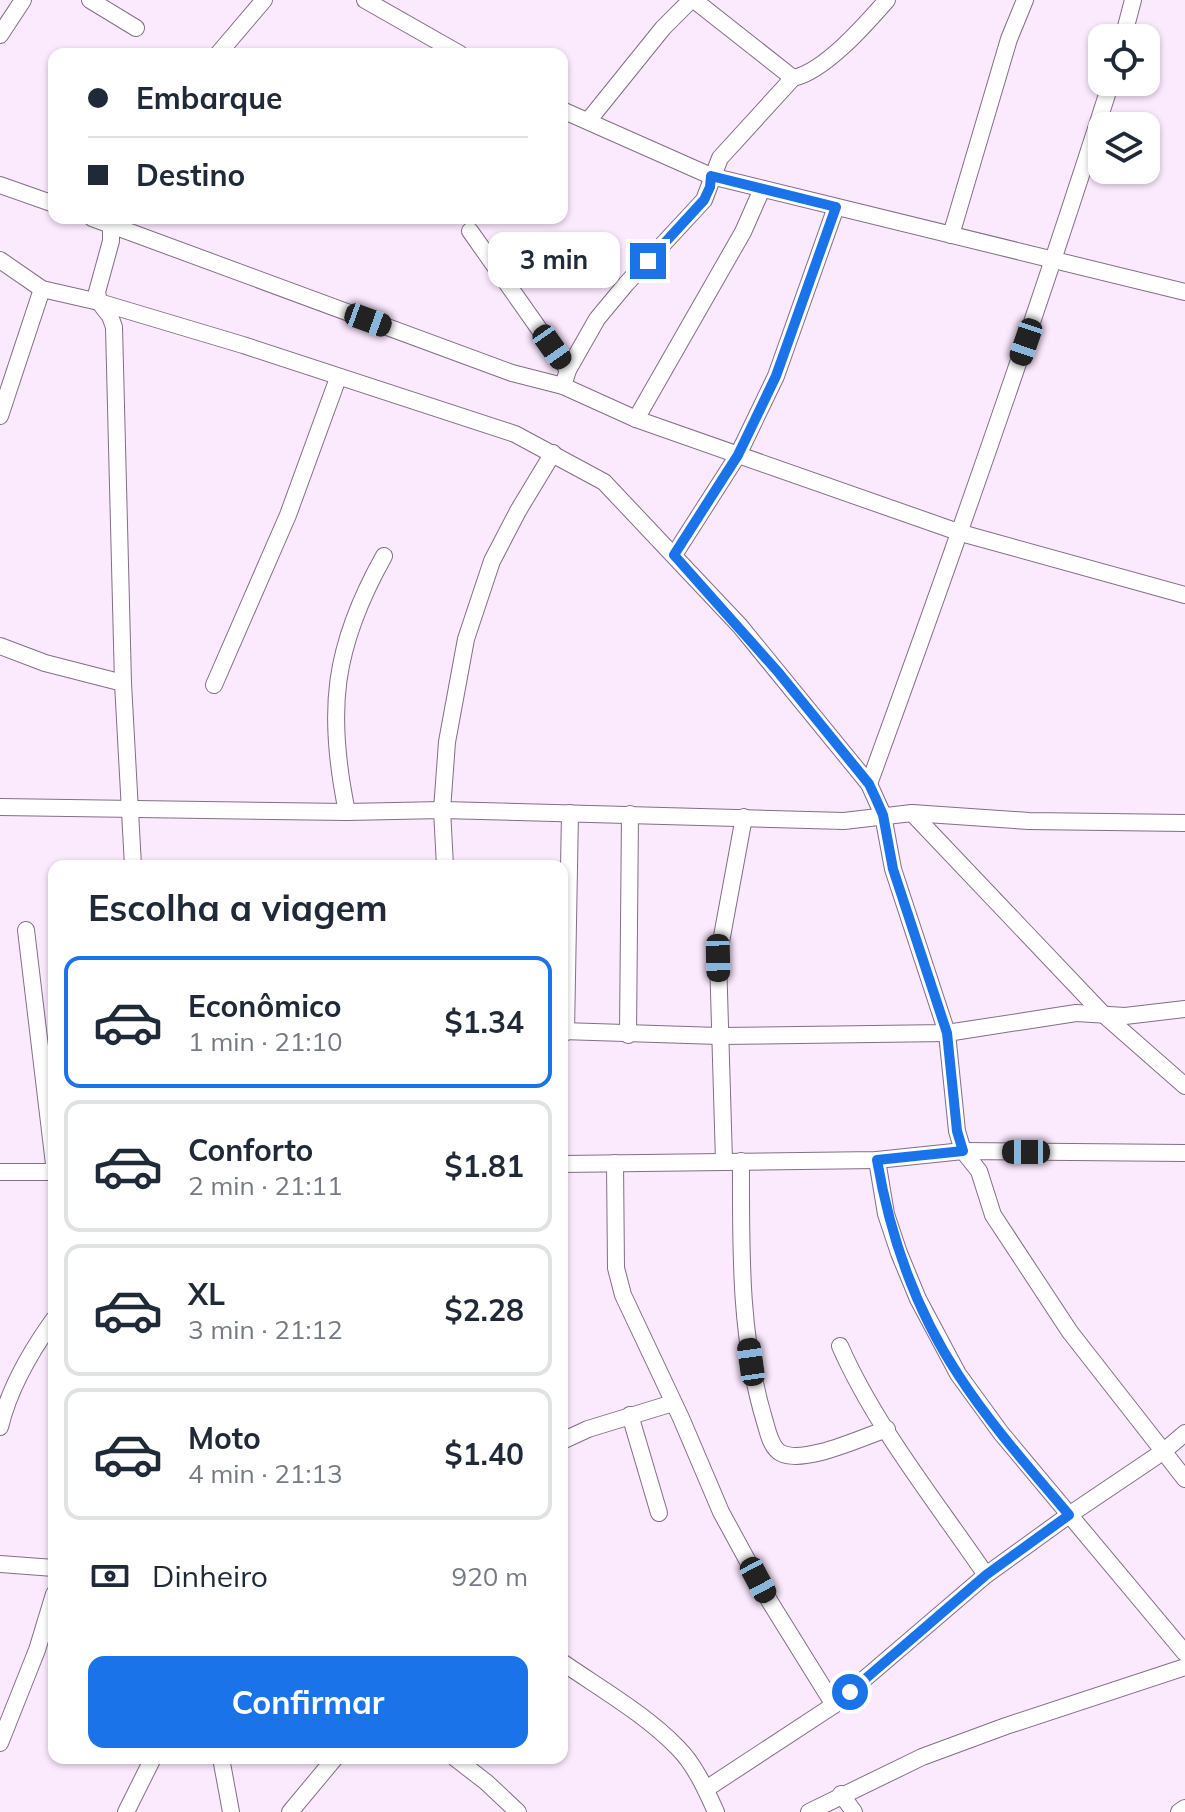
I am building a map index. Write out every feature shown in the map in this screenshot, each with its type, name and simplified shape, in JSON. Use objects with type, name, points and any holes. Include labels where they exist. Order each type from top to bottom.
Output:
[{"type":"street","points":[[0,35],[23,0]]},
{"type":"street","points":[[90,0],[136,28]]},
{"type":"street","points":[[223,48],[264,0]]},
{"type":"street","points":[[365,0],[449,48]]},
{"type":"street","points":[[588,121],[663,28],[692,0],[793,78]]},
{"type":"street","points":[[565,378],[597,319],[704,200],[720,158],[793,78],[821,65],[887,0]]},
{"type":"street","points":[[951,235],[1009,39],[1025,0]]},
{"type":"street","points":[[1127,24],[1133,0]]},
{"type":"street","points":[[869,784],[961,533],[1107,96]]},
{"type":"street","points":[[568,113],[711,176],[1185,292]]},
{"type":"street","points":[[0,185],[48,202]]},
{"type":"street","points":[[636,419],[736,245],[762,189]]},
{"type":"street","points":[[674,555],[738,455],[776,376],[836,207]]},
{"type":"street","points":[[111,224],[111,241],[97,292],[99,302],[114,327],[123,683],[133,860]]},
{"type":"street","points":[[119,224],[512,373],[565,378],[636,419],[961,533],[1185,595]]},
{"type":"street","points":[[470,231],[565,378]]},
{"type":"street","points":[[0,260],[42,289],[99,302],[243,345],[515,434],[604,482],[740,626],[869,784],[883,815],[893,869],[947,1033],[957,1131],[963,1151],[979,1171],[993,1215],[1070,1332],[1185,1479]]},
{"type":"street","points":[[0,416],[42,289]]},
{"type":"street","points":[[214,685],[288,515],[338,378]]},
{"type":"street","points":[[445,860],[442,810],[447,742],[466,639],[492,561],[553,453]]},
{"type":"street","points":[[347,812],[334,736],[337,682],[349,631],[367,585],[384,556]]},
{"type":"street","points":[[0,646],[45,663],[123,683]]},
{"type":"street","points":[[0,807],[347,812],[442,810],[844,821],[912,813],[1029,821],[1185,823]]},
{"type":"street","points":[[568,886],[570,813]]},
{"type":"street","points":[[912,813],[1103,1014],[1185,1086]]},
{"type":"street","points":[[628,1035],[630,814]]},
{"type":"street","points":[[744,817],[718,958],[719,1036],[754,1384],[771,1439],[777,1451],[784,1455],[808,1456],[887,1429]]},
{"type":"street","points":[[26,930],[48,1114]]},
{"type":"street","points":[[568,1032],[719,1036],[947,1033],[1076,1013],[1142,1016],[1185,1009]]},
{"type":"street","points":[[568,1164],[877,1160],[963,1151],[1185,1153]]},
{"type":"street","points":[[877,1160],[886,1214],[899,1253],[918,1299],[958,1374],[1001,1433],[1185,1653]]},
{"type":"street","points":[[615,1163],[616,1268],[627,1305],[728,1525],[770,1602],[834,1705]]},
{"type":"street","points":[[0,1172],[48,1172]]},
{"type":"street","points":[[0,1427],[20,1376],[48,1327]]},
{"type":"street","points":[[840,1346],[854,1377],[887,1429],[986,1575]]},
{"type":"street","points":[[568,1438],[673,1403]]},
{"type":"street","points":[[630,1415],[659,1513]]},
{"type":"street","points":[[706,1789],[834,1705],[986,1575],[1164,1451],[1185,1433]]},
{"type":"street","points":[[0,1564],[48,1568]]},
{"type":"street","points":[[0,1743],[48,1614]]},
{"type":"street","points":[[568,1666],[664,1735],[680,1750],[706,1789],[716,1812]]},
{"type":"street","points":[[809,1812],[922,1757],[1185,1667]]},
{"type":"street","points":[[126,1812],[150,1764]]},
{"type":"street","points":[[222,1764],[231,1812]]},
{"type":"street","points":[[290,1812],[330,1764]]},
{"type":"street","points":[[463,1764],[518,1812]]},
{"type":"street","points":[[841,1794],[854,1812]]},
{"type":"street","points":[[1179,1812],[1185,1808]]},
{"type":"route","points":[[648,261],[704,200],[711,176],[836,207],[776,376],[738,455],[674,555],[740,626],[869,784],[883,815],[893,869],[947,1033],[957,1131],[963,1151],[877,1160],[886,1214],[918,1299],[958,1374],[1001,1433],[1069,1515],[986,1575],[850,1692]]}]
